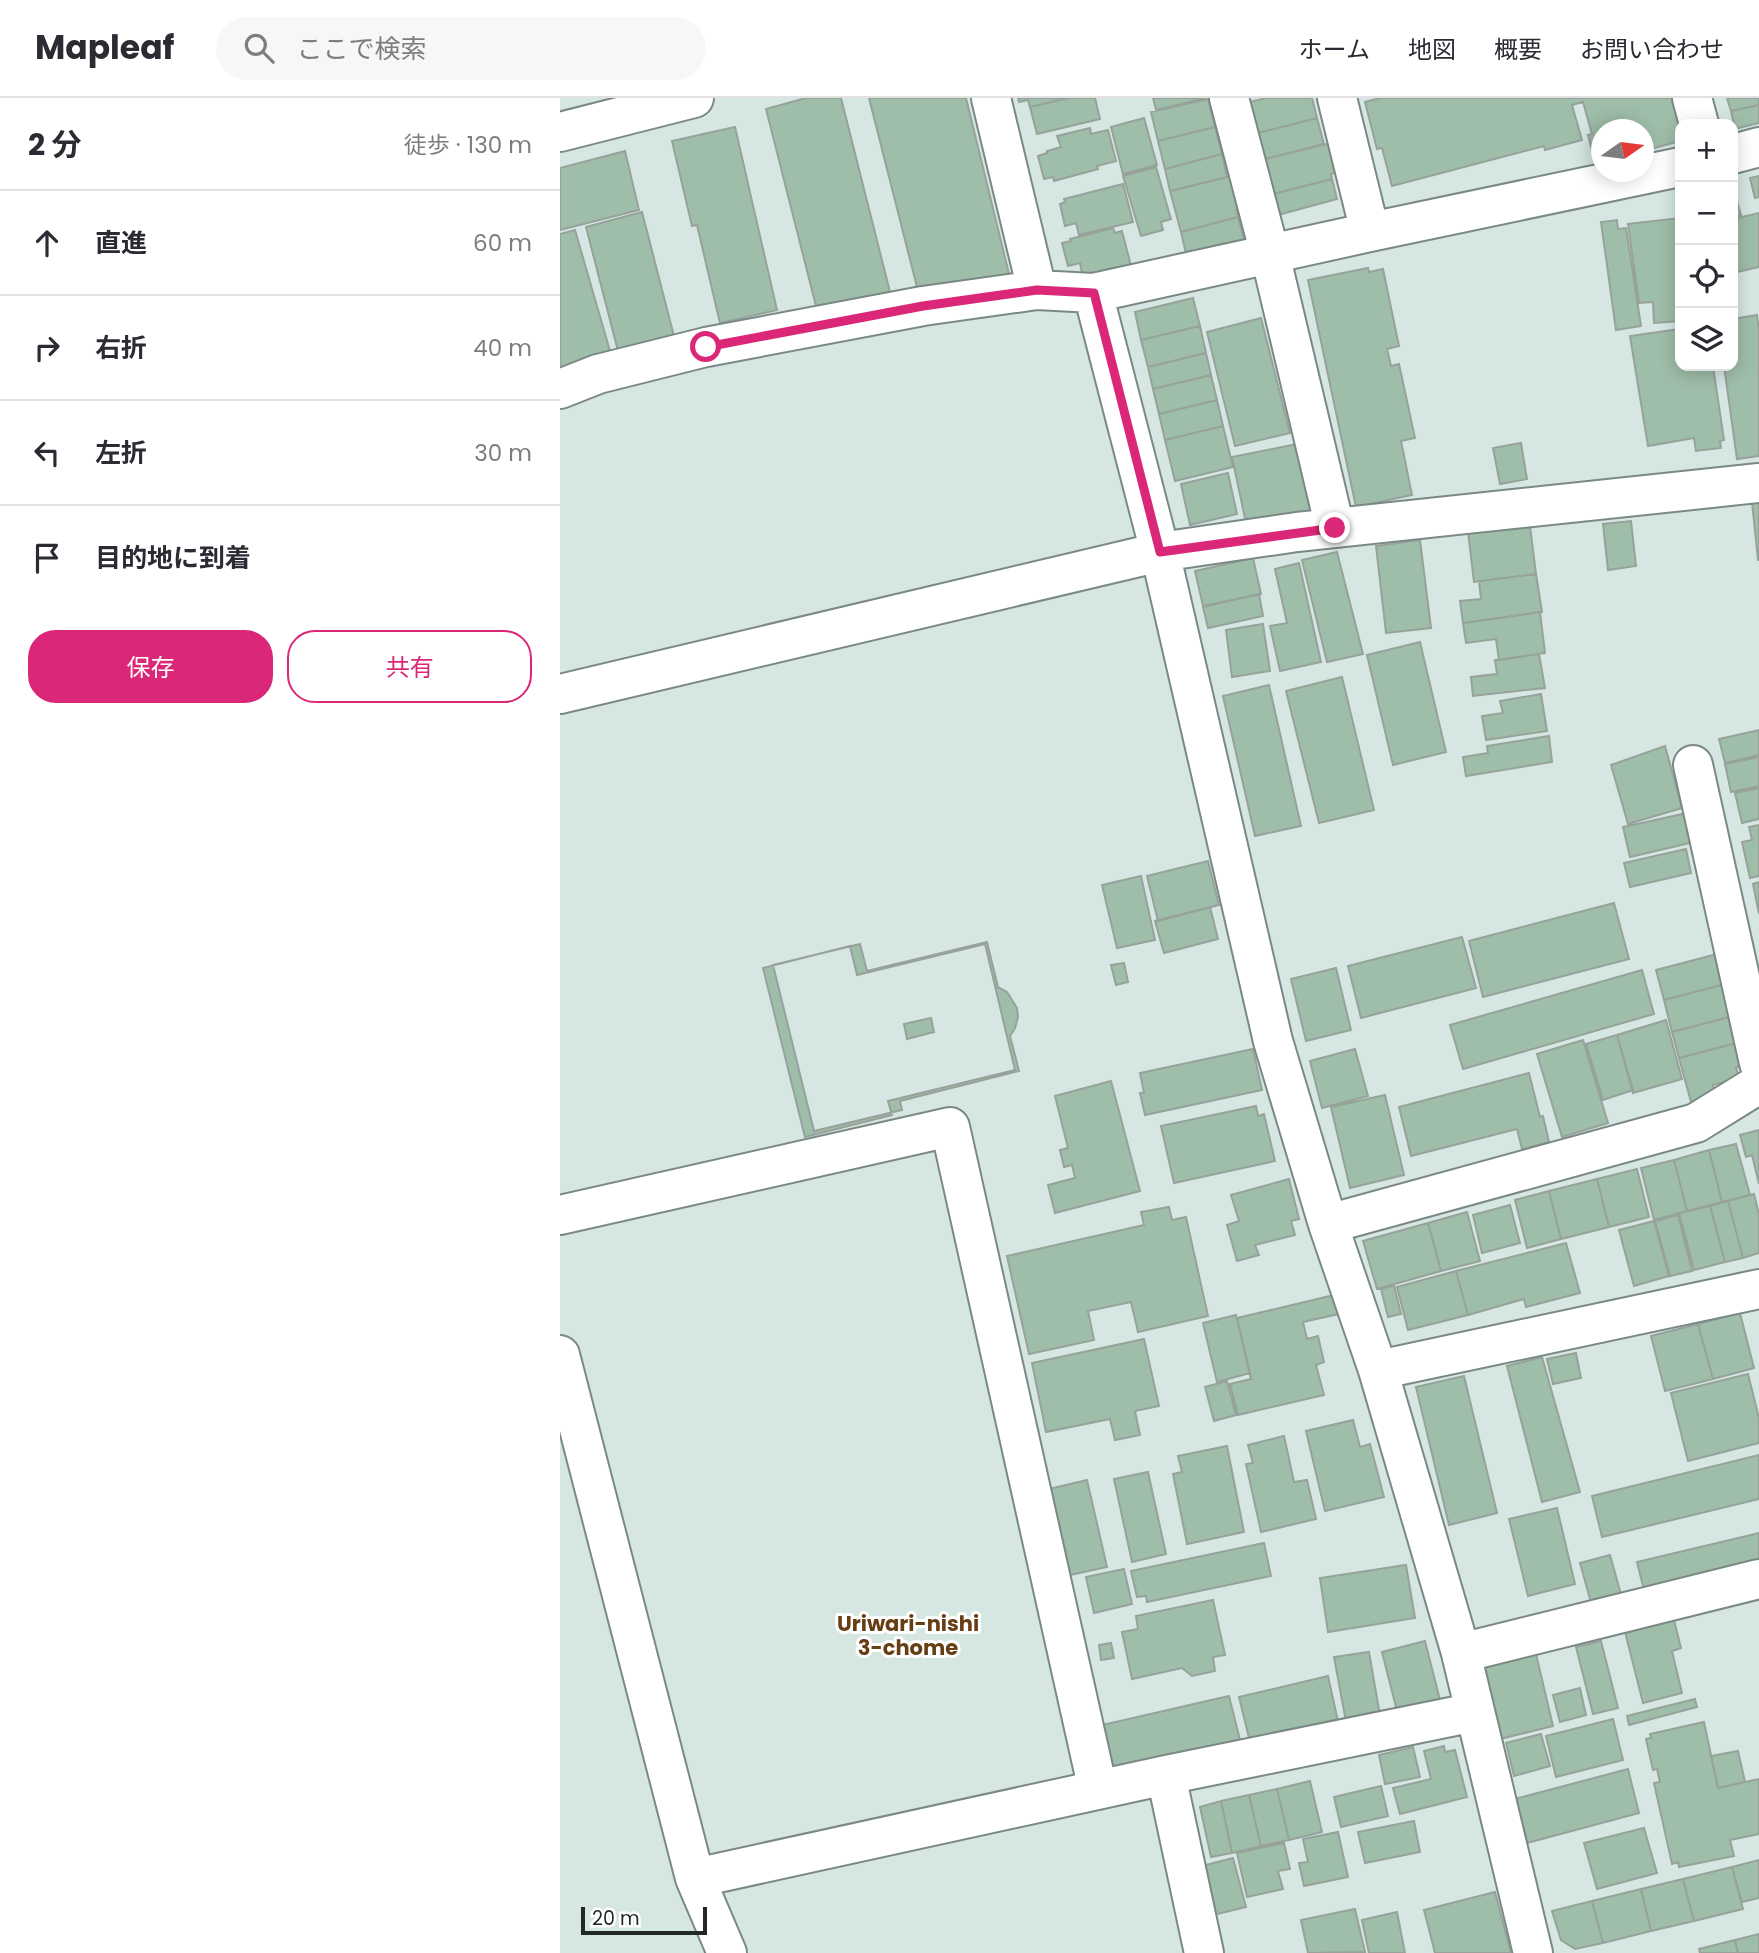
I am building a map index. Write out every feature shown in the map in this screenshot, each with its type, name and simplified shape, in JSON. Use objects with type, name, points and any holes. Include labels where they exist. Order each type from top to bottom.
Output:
[{"type":"street","points":[[560,132],[642,104],[694,98]]},
{"type":"street","points":[[991,98],[1037,290]]},
{"type":"street","points":[[1229,98],[1270,254],[1335,528]]},
{"type":"street","points":[[1337,98],[1370,232]]},
{"type":"street","points":[[1692,98],[1698,119]]},
{"type":"street","points":[[1738,153],[1759,147]]},
{"type":"street","points":[[560,389],[598,374],[706,347],[923,306],[1037,290],[1094,293],[1675,168]]},
{"type":"street","points":[[1094,293],[1160,552],[1273,1041],[1328,1224],[1378,1370],[1461,1653],[1534,1953]]},
{"type":"street","points":[[560,694],[1160,552],[1335,528],[1759,483]]},
{"type":"street","points":[[1693,765],[1759,1063]]},
{"type":"street","points":[[1328,1224],[1696,1124],[1759,1084]]},
{"type":"street","points":[[560,1215],[950,1127],[1098,1790]]},
{"type":"street","points":[[1378,1370],[1759,1289]]},
{"type":"street","points":[[560,1355],[695,1878],[727,1953]]},
{"type":"street","points":[[1461,1653],[1759,1579]]},
{"type":"street","points":[[695,1878],[1166,1775],[1475,1712]]},
{"type":"street","points":[[1166,1775],[1204,1953]]},
{"type":"building","points":[[806,98],[841,98],[890,292],[817,310],[766,109]]},
{"type":"building","points":[[869,98],[966,98],[1010,278],[958,293],[955,282],[918,291]]},
{"type":"building","points":[[1018,98],[1068,98],[1030,107],[1028,100],[1019,102]]},
{"type":"building","points":[[1068,98],[1095,98],[1100,119],[1037,134],[1030,107]]},
{"type":"building","points":[[1153,98],[1206,98],[1156,110]]},
{"type":"building","points":[[1266,98],[1312,98],[1317,118],[1258,133],[1250,102]]},
{"type":"building","points":[[1380,98],[1674,98],[1679,119],[1675,119],[1675,142],[1654,148],[1654,119],[1591,119],[1591,130],[1583,102],[1572,105],[1582,140],[1545,150],[1544,146],[1392,186],[1382,148],[1377,149],[1365,102]]},
{"type":"building","points":[[1727,98],[1759,98],[1759,105],[1731,111]]},
{"type":"building","points":[[1208,99],[1215,127],[1158,141],[1151,112]]},
{"type":"building","points":[[1759,105],[1759,123],[1738,128],[1738,119],[1733,119],[1731,111]]},
{"type":"building","points":[[1144,118],[1157,165],[1123,174],[1111,127]]},
{"type":"building","points":[[1317,118],[1324,144],[1265,159],[1258,133]]},
{"type":"building","points":[[735,127],[777,310],[720,323],[697,225],[692,226],[672,141]]},
{"type":"building","points":[[1215,127],[1222,154],[1165,169],[1158,141]]},
{"type":"building","points":[[1090,128],[1091,134],[1108,130],[1116,161],[1054,181],[1053,177],[1044,179],[1038,156],[1061,147],[1057,136]]},
{"type":"building","points":[[1331,143],[1338,172],[1331,174],[1332,179],[1273,194],[1265,159]]},
{"type":"building","points":[[625,151],[639,210],[560,230],[560,168]]},
{"type":"building","points":[[1222,154],[1227,177],[1170,191],[1165,169]]},
{"type":"building","points":[[1156,167],[1171,219],[1161,222],[1163,230],[1141,236],[1123,176]]},
{"type":"building","points":[[1236,175],[1244,208],[1236,210],[1238,217],[1181,232],[1170,191]]},
{"type":"building","points":[[1759,176],[1759,197],[1755,198],[1750,178]]},
{"type":"building","points":[[1332,179],[1337,199],[1278,215],[1273,194]]},
{"type":"building","points":[[1123,184],[1133,222],[1079,235],[1076,223],[1065,226],[1060,204],[1065,202],[1064,199]]},
{"type":"building","points":[[642,212],[675,340],[619,355],[586,227]]},
{"type":"building","points":[[1759,213],[1759,267],[1738,272],[1738,245],[1738,218]]},
{"type":"building","points":[[1238,217],[1245,243],[1187,258],[1181,232]]},
{"type":"building","points":[[1675,219],[1675,321],[1654,323],[1653,302],[1639,303],[1628,224]]},
{"type":"building","points":[[1617,220],[1618,229],[1626,228],[1641,326],[1616,330],[1601,222]]},
{"type":"building","points":[[1113,228],[1115,233],[1122,231],[1131,266],[1083,278],[1080,263],[1068,266],[1062,243]]},
{"type":"building","points":[[575,230],[612,358],[560,372],[560,234]]},
{"type":"building","points":[[1368,268],[1369,272],[1383,269],[1399,346],[1387,349],[1391,366],[1399,364],[1415,438],[1401,441],[1412,495],[1356,507],[1308,280]]},
{"type":"building","points":[[1193,298],[1200,326],[1141,340],[1135,312]]},
{"type":"building","points":[[1757,315],[1759,456],[1737,459],[1725,371],[1738,371],[1738,318]]},
{"type":"building","points":[[1261,318],[1290,433],[1235,446],[1207,332]]},
{"type":"building","points":[[1200,326],[1206,353],[1148,367],[1141,340]]},
{"type":"building","points":[[1675,330],[1675,371],[1714,371],[1724,440],[1720,441],[1721,448],[1696,451],[1694,438],[1648,446],[1630,336]]},
{"type":"building","points":[[1206,353],[1211,375],[1153,389],[1148,367]]},
{"type":"building","points":[[1211,375],[1217,400],[1159,414],[1153,389]]},
{"type":"building","points":[[1217,400],[1223,426],[1165,440],[1159,414]]},
{"type":"building","points":[[1223,426],[1233,467],[1175,481],[1165,440]]},
{"type":"building","points":[[1302,443],[1316,509],[1246,523],[1232,457]]},
{"type":"building","points":[[1521,443],[1527,479],[1500,484],[1493,448]]},
{"type":"building","points":[[1228,473],[1237,514],[1190,525],[1181,484]]},
{"type":"building","points":[[1759,501],[1759,560],[1758,560],[1752,502]]},
{"type":"building","points":[[1631,521],[1636,566],[1608,570],[1603,524]]},
{"type":"building","points":[[1530,526],[1536,574],[1474,582],[1468,532]]},
{"type":"building","points":[[1420,540],[1431,628],[1386,633],[1376,546]]},
{"type":"building","points":[[1337,552],[1363,654],[1327,662],[1302,560]]},
{"type":"building","points":[[1253,558],[1261,594],[1203,606],[1195,571]]},
{"type":"building","points":[[1299,563],[1321,662],[1280,671],[1270,626],[1287,623],[1275,569]]},
{"type":"building","points":[[1536,574],[1542,612],[1463,623],[1460,601],[1481,599],[1479,581]]},
{"type":"building","points":[[1259,594],[1263,616],[1208,628],[1203,607]]},
{"type":"building","points":[[1540,612],[1545,653],[1499,660],[1496,639],[1466,643],[1463,623]]},
{"type":"building","points":[[1263,624],[1270,671],[1232,677],[1226,630]]},
{"type":"building","points":[[1420,642],[1446,752],[1393,765],[1367,655]]},
{"type":"building","points":[[1539,654],[1545,688],[1473,696],[1471,677],[1497,674],[1495,660]]},
{"type":"building","points":[[1342,677],[1374,810],[1319,823],[1286,691]]},
{"type":"building","points":[[1269,685],[1301,826],[1255,836],[1223,696]]},
{"type":"building","points":[[1541,694],[1547,731],[1486,740],[1482,716],[1503,713],[1500,701]]},
{"type":"building","points":[[1759,730],[1759,755],[1725,763],[1719,739]]},
{"type":"building","points":[[1549,736],[1552,762],[1466,776],[1463,757],[1488,753],[1487,746]]},
{"type":"building","points":[[1665,746],[1682,808],[1628,824],[1611,765]]},
{"type":"building","points":[[1759,757],[1759,786],[1731,792],[1725,764]]},
{"type":"building","points":[[1759,788],[1759,819],[1742,823],[1735,793]]},
{"type":"building","points":[[1687,813],[1690,843],[1630,857],[1623,827]]},
{"type":"building","points":[[1759,825],[1759,876],[1750,878],[1742,842],[1752,840],[1749,827]]},
{"type":"building","points":[[1686,849],[1691,873],[1630,887],[1624,863]]},
{"type":"building","points":[[1208,861],[1219,905],[1158,921],[1147,876]]},
{"type":"building","points":[[1141,876],[1155,940],[1117,948],[1102,885]]},
{"type":"building","points":[[1759,882],[1759,914],[1753,884]]},
{"type":"building","points":[[1614,903],[1629,959],[1483,997],[1469,941]]},
{"type":"building","points":[[1210,907],[1218,939],[1164,953],[1155,921]]},
{"type":"building","points":[[1462,937],[1476,988],[1361,1018],[1348,966]]},
{"type":"building","points":[[987,942],[998,987],[1007,992],[1017,1008],[1018,1017],[1010,1036],[1019,1071],[900,1101],[902,1110],[814,1131],[773,965],[860,944],[867,971]],"holes":[[[931,1018],[934,1032],[907,1039],[904,1024]]]},
{"type":"building","points":[[985,944],[1015,1070],[888,1101],[892,1115],[805,1137],[763,968],[850,946],[857,975]]},
{"type":"building","points":[[1721,953],[1729,983],[1664,1000],[1656,970]]},
{"type":"building","points":[[1124,963],[1128,982],[1116,985],[1111,965]]},
{"type":"building","points":[[1336,968],[1351,1030],[1306,1041],[1291,979]]},
{"type":"building","points":[[1642,970],[1654,1014],[1463,1069],[1450,1025]]},
{"type":"building","points":[[1729,983],[1737,1015],[1672,1032],[1664,1000]]},
{"type":"building","points":[[1737,1015],[1744,1041],[1679,1058],[1672,1032]]},
{"type":"building","points":[[1666,1020],[1682,1079],[1633,1093],[1617,1035]]},
{"type":"building","points":[[1617,1035],[1633,1090],[1603,1100],[1586,1044]]},
{"type":"building","points":[[1583,1040],[1608,1123],[1562,1137],[1537,1054]]},
{"type":"building","points":[[1744,1041],[1743,1066],[1736,1067],[1739,1078],[1713,1085],[1715,1095],[1691,1102],[1679,1058]]},
{"type":"building","points":[[1253,1049],[1262,1090],[1145,1115],[1140,1093],[1144,1093],[1140,1073]]},
{"type":"building","points":[[1355,1049],[1368,1096],[1322,1108],[1310,1061]]},
{"type":"building","points":[[1529,1073],[1549,1142],[1522,1149],[1517,1129],[1411,1156],[1399,1107]]},
{"type":"building","points":[[1111,1081],[1140,1191],[1055,1213],[1048,1185],[1075,1178],[1072,1165],[1064,1167],[1060,1150],[1068,1148],[1055,1096]]},
{"type":"building","points":[[1385,1095],[1404,1175],[1350,1188],[1331,1107]]},
{"type":"building","points":[[1256,1106],[1258,1116],[1264,1114],[1275,1161],[1174,1183],[1161,1126]]},
{"type":"building","points":[[1759,1130],[1759,1184],[1752,1155],[1746,1157],[1740,1135]]},
{"type":"building","points":[[1736,1144],[1750,1195],[1722,1202],[1709,1150]]},
{"type":"building","points":[[1709,1150],[1722,1202],[1687,1211],[1674,1160]]},
{"type":"building","points":[[1674,1160],[1687,1211],[1654,1220],[1641,1168]]},
{"type":"building","points":[[1637,1169],[1649,1217],[1609,1227],[1597,1179]]},
{"type":"building","points":[[1289,1179],[1299,1219],[1291,1221],[1295,1235],[1255,1245],[1259,1255],[1237,1261],[1227,1225],[1239,1221],[1231,1195]]},
{"type":"building","points":[[1597,1179],[1609,1227],[1561,1239],[1549,1191]]},
{"type":"building","points":[[1549,1191],[1561,1239],[1527,1248],[1515,1200]]},
{"type":"building","points":[[1754,1194],[1759,1214],[1759,1253],[1743,1258],[1728,1201]]},
{"type":"building","points":[[1728,1201],[1743,1258],[1725,1262],[1710,1206]]},
{"type":"building","points":[[1510,1205],[1520,1243],[1482,1253],[1473,1215]]},
{"type":"building","points":[[1710,1206],[1725,1262],[1694,1270],[1679,1213]]},
{"type":"building","points":[[1169,1207],[1172,1220],[1186,1217],[1208,1316],[1138,1332],[1131,1302],[1088,1311],[1094,1340],[1029,1354],[1007,1256],[1144,1225],[1141,1212]]},
{"type":"building","points":[[1467,1212],[1480,1261],[1441,1271],[1428,1223]]},
{"type":"building","points":[[1678,1215],[1692,1271],[1670,1276],[1655,1221]]},
{"type":"building","points":[[1654,1221],[1669,1276],[1634,1286],[1619,1230]]},
{"type":"building","points":[[1428,1223],[1441,1271],[1377,1289],[1363,1241]]},
{"type":"building","points":[[1566,1243],[1580,1293],[1526,1307],[1524,1299],[1468,1315],[1456,1271]]},
{"type":"building","points":[[1456,1271],[1468,1315],[1408,1330],[1397,1287]]},
{"type":"building","points":[[1394,1285],[1401,1314],[1388,1317],[1381,1289]]},
{"type":"building","points":[[1334,1295],[1339,1314],[1303,1322],[1307,1339],[1318,1336],[1324,1362],[1316,1365],[1324,1395],[1238,1415],[1230,1384],[1251,1379],[1237,1318]]},
{"type":"building","points":[[1740,1313],[1754,1368],[1713,1379],[1698,1324]]},
{"type":"building","points":[[1236,1315],[1250,1373],[1217,1382],[1203,1323]]},
{"type":"building","points":[[1698,1324],[1713,1379],[1665,1391],[1651,1336]]},
{"type":"building","points":[[1144,1339],[1159,1406],[1135,1411],[1140,1435],[1115,1440],[1110,1419],[1046,1432],[1032,1363]]},
{"type":"building","points":[[1576,1353],[1581,1378],[1553,1384],[1547,1359]]},
{"type":"building","points":[[1542,1357],[1580,1492],[1542,1502],[1507,1366]]},
{"type":"building","points":[[1748,1374],[1759,1418],[1759,1443],[1688,1461],[1671,1393]]},
{"type":"building","points":[[1464,1376],[1497,1513],[1449,1525],[1416,1387]]},
{"type":"building","points":[[1227,1381],[1236,1415],[1214,1421],[1205,1387]]},
{"type":"building","points":[[1353,1420],[1360,1447],[1370,1444],[1384,1497],[1325,1511],[1306,1431]]},
{"type":"building","points":[[1284,1436],[1294,1482],[1307,1480],[1316,1519],[1261,1532],[1246,1464],[1253,1463],[1248,1445]]},
{"type":"building","points":[[1227,1446],[1244,1532],[1187,1544],[1173,1474],[1182,1472],[1178,1456]]},
{"type":"building","points":[[1759,1455],[1759,1499],[1602,1537],[1592,1496]]},
{"type":"building","points":[[1148,1472],[1166,1554],[1132,1562],[1114,1479]]},
{"type":"building","points":[[1087,1480],[1107,1567],[1070,1575],[1049,1489]]},
{"type":"building","points":[[1557,1508],[1575,1584],[1528,1596],[1509,1519]]},
{"type":"building","points":[[1759,1533],[1759,1565],[1645,1594],[1637,1562]]},
{"type":"building","points":[[1264,1543],[1271,1576],[1147,1602],[1146,1596],[1137,1597],[1131,1571]]},
{"type":"building","points":[[1610,1555],[1622,1598],[1592,1606],[1580,1563]]},
{"type":"building","points":[[1406,1565],[1415,1618],[1328,1632],[1320,1578]]},
{"type":"building","points":[[1124,1569],[1132,1604],[1094,1613],[1086,1577]]},
{"type":"building","points":[[1213,1600],[1225,1655],[1213,1657],[1215,1671],[1192,1676],[1182,1668],[1132,1679],[1122,1632],[1138,1629],[1136,1616]]},
{"type":"building","points":[[1672,1612],[1681,1648],[1672,1651],[1682,1693],[1643,1703],[1623,1624]]},
{"type":"building","points":[[1425,1641],[1441,1704],[1398,1715],[1382,1652]]},
{"type":"building","points":[[1601,1641],[1618,1708],[1593,1714],[1576,1647]]},
{"type":"building","points":[[1111,1643],[1114,1658],[1101,1660],[1099,1645]]},
{"type":"building","points":[[1369,1652],[1381,1721],[1347,1727],[1334,1657]]},
{"type":"building","points":[[1536,1654],[1553,1726],[1500,1739],[1483,1666]]},
{"type":"building","points":[[1328,1676],[1339,1726],[1251,1746],[1239,1697]]},
{"type":"building","points":[[1580,1688],[1586,1715],[1560,1722],[1553,1695]]},
{"type":"building","points":[[1229,1696],[1241,1744],[1109,1774],[1098,1726]]},
{"type":"building","points":[[1695,1699],[1697,1707],[1629,1725],[1627,1716]]},
{"type":"building","points":[[1613,1719],[1623,1760],[1556,1777],[1546,1736]]},
{"type":"building","points":[[1704,1722],[1718,1788],[1759,1779],[1759,1834],[1730,1840],[1734,1856],[1679,1867],[1678,1862],[1672,1864],[1654,1783],[1660,1782],[1657,1769],[1653,1770],[1646,1739],[1651,1738],[1650,1734]]},
{"type":"building","points":[[1541,1734],[1550,1766],[1514,1776],[1506,1743]]},
{"type":"building","points":[[1444,1746],[1445,1752],[1455,1750],[1467,1797],[1400,1814],[1393,1788],[1431,1779],[1424,1751]]},
{"type":"building","points":[[1413,1747],[1420,1777],[1385,1784],[1379,1755]]},
{"type":"building","points":[[1738,1751],[1745,1782],[1718,1788],[1711,1756]]},
{"type":"building","points":[[1628,1769],[1639,1813],[1527,1843],[1515,1799]]},
{"type":"building","points":[[1310,1781],[1322,1832],[1289,1840],[1277,1789]]},
{"type":"building","points":[[1381,1786],[1388,1816],[1341,1827],[1334,1797]]},
{"type":"building","points":[[1277,1789],[1289,1840],[1261,1846],[1249,1795]]},
{"type":"building","points":[[1249,1795],[1261,1846],[1232,1853],[1221,1801]]},
{"type":"building","points":[[1221,1801],[1232,1853],[1211,1857],[1200,1807]]},
{"type":"building","points":[[1414,1821],[1420,1852],[1365,1863],[1358,1832]]},
{"type":"building","points":[[1644,1828],[1657,1873],[1597,1889],[1584,1843]]},
{"type":"building","points":[[1338,1832],[1348,1877],[1304,1886],[1299,1863],[1308,1862],[1303,1839]]},
{"type":"building","points":[[1284,1843],[1290,1869],[1278,1871],[1283,1889],[1247,1897],[1237,1853]]},
{"type":"building","points":[[1233,1858],[1246,1907],[1213,1915],[1202,1866]]},
{"type":"building","points":[[1759,1860],[1759,1898],[1742,1902],[1732,1867]]},
{"type":"building","points":[[1732,1867],[1743,1909],[1694,1921],[1683,1879]]},
{"type":"building","points":[[1683,1879],[1694,1921],[1651,1931],[1641,1889]]},
{"type":"building","points":[[1641,1889],[1651,1931],[1603,1943],[1592,1901]]},
{"type":"building","points":[[1495,1892],[1511,1953],[1435,1953],[1424,1910]]},
{"type":"building","points":[[1592,1901],[1603,1943],[1575,1949],[1561,1940],[1552,1911]]},
{"type":"building","points":[[1355,1909],[1365,1952],[1308,1953],[1301,1920]]},
{"type":"building","points":[[1397,1912],[1405,1953],[1369,1953],[1362,1920]]},
{"type":"building","points":[[1759,1934],[1759,1953],[1738,1953],[1735,1940]]},
{"type":"building","points":[[1735,1940],[1738,1953],[1700,1953],[1699,1949]]},
{"type":"district","name":"Uriwari-nishi 3-chome","points":[[908,1636]]},
{"type":"route","points":[[706,347],[923,306],[1037,290],[1094,293],[1160,552],[1335,528]]}]
